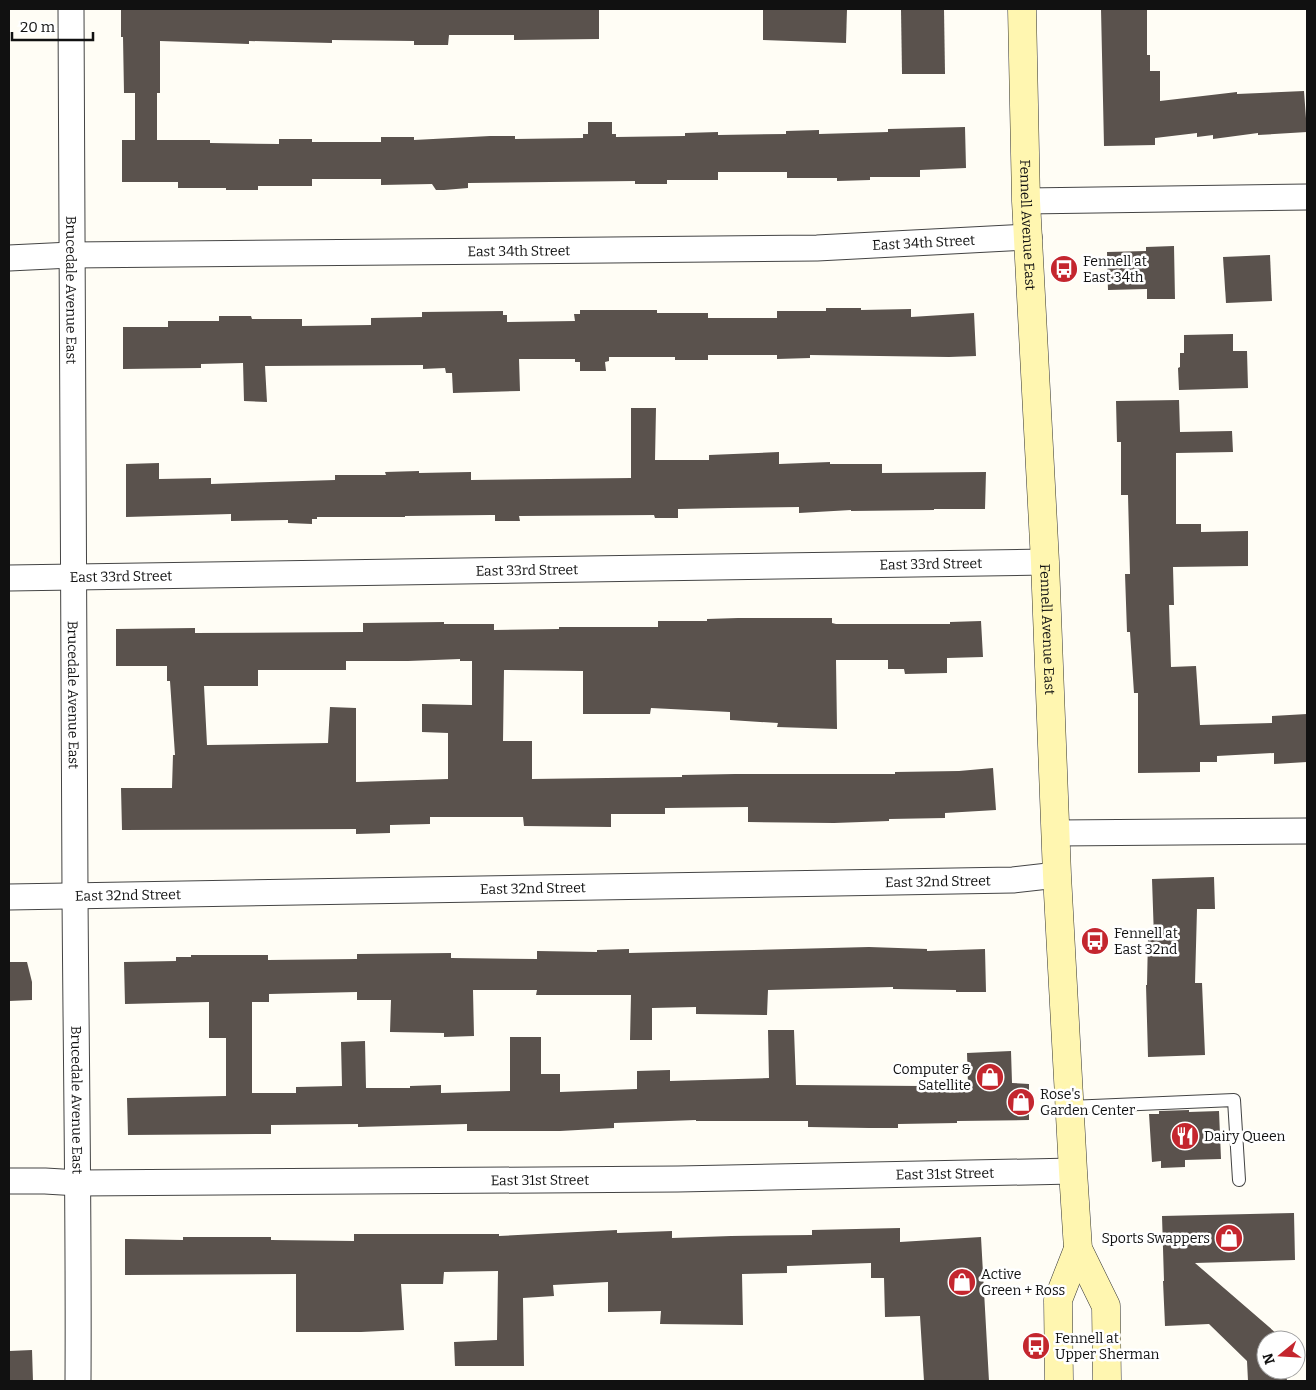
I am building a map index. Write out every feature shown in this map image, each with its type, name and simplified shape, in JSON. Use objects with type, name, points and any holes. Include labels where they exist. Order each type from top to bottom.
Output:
[{"type":"main road","name":"Fennell Avenue East","points":[[1022,9],[1026,200],[1045,562],[1057,833],[1057,875],[1072,1171],[1078,1250],[1106,1306],[1107,1381]]},
{"type":"main road","name":"Fennell Avenue East","points":[[1058,1381],[1058,1300],[1078,1250]]},
{"type":"street","name":"Brucedale Avenue East","points":[[71,9],[72,576],[79,1183],[78,1381]]},
{"type":"street","points":[[1026,200],[1307,196]]},
{"type":"street","name":"East 34th Street","points":[[9,258],[71,255],[817,248],[1029,238]]},
{"type":"street","name":"East 33rd Street","points":[[9,578],[1045,562]]},
{"type":"street","points":[[1057,833],[1307,831]]},
{"type":"street","name":"East 32nd Street","points":[[9,897],[1013,880],[1057,875]]},
{"type":"street","name":"East 31st Street","points":[[9,1181],[79,1183],[678,1179],[1072,1171]]},
{"type":"lane","points":[[1069,1107],[1234,1100],[1239,1180]]},
{"type":"building","points":[[121,9],[599,9],[599,39],[514,40],[514,35],[449,35],[448,45],[414,45],[414,41],[332,40],[332,43],[249,41],[249,44],[160,41],[160,93],[157,93],[157,140],[210,140],[210,143],[279,144],[279,139],[312,139],[312,142],[381,142],[381,137],[414,137],[414,140],[490,136],[515,136],[515,139],[583,138],[583,134],[588,134],[588,122],[612,122],[612,134],[616,134],[616,137],[685,136],[685,133],[718,132],[718,135],[786,134],[786,131],[819,130],[819,134],[888,132],[888,129],[965,127],[966,168],[920,170],[920,177],[870,177],[870,180],[837,181],[837,178],[787,178],[787,172],[718,172],[718,180],[667,180],[667,184],[635,184],[635,181],[468,183],[468,188],[444,190],[436,190],[432,184],[381,185],[381,179],[312,179],[312,186],[258,186],[258,190],[178,188],[178,182],[122,182],[122,140],[135,140],[135,93],[124,93]]},
{"type":"building","points":[[763,9],[847,9],[846,43],[763,40]]},
{"type":"building","points":[[901,9],[944,9],[945,74],[902,74]]},
{"type":"building","points":[[1101,9],[1147,9],[1147,55],[1150,55],[1150,71],[1160,71],[1160,101],[1237,92],[1237,94],[1304,91],[1307,132],[1258,135],[1258,133],[1213,139],[1213,135],[1197,137],[1197,133],[1155,138],[1155,145],[1104,146]]},
{"type":"building","points":[[1174,246],[1175,299],[1147,299],[1147,289],[1108,290],[1107,252],[1146,251],[1146,247]]},
{"type":"building","points":[[1270,255],[1272,301],[1226,303],[1223,257]]},
{"type":"building","points":[[826,308],[861,308],[861,310],[911,309],[911,317],[974,313],[976,356],[810,355],[810,358],[777,359],[777,355],[708,355],[708,360],[675,360],[675,357],[609,357],[609,361],[605,362],[606,371],[580,371],[580,362],[575,362],[575,359],[519,359],[520,391],[453,393],[452,373],[446,373],[445,368],[423,369],[423,365],[265,366],[267,402],[244,401],[243,363],[201,364],[201,368],[123,369],[123,327],[168,327],[168,321],[219,321],[219,316],[251,316],[252,319],[302,319],[302,326],[371,325],[371,318],[422,317],[422,312],[503,311],[503,315],[507,315],[507,322],[575,321],[574,314],[580,314],[580,310],[657,310],[657,313],[708,313],[708,318],[777,318],[777,311],[826,311]]},
{"type":"building","points":[[1233,334],[1233,351],[1247,351],[1248,388],[1179,390],[1178,368],[1180,367],[1180,353],[1184,353],[1184,335]]},
{"type":"building","points":[[1179,400],[1180,432],[1232,431],[1233,452],[1176,453],[1176,524],[1201,524],[1201,532],[1248,531],[1248,566],[1173,567],[1174,605],[1169,605],[1171,667],[1196,666],[1200,725],[1272,723],[1272,716],[1307,714],[1307,762],[1274,764],[1274,753],[1217,756],[1217,762],[1200,762],[1200,772],[1138,773],[1138,693],[1134,693],[1130,632],[1127,632],[1125,574],[1130,574],[1128,495],[1121,495],[1121,442],[1117,442],[1116,401]]},
{"type":"building","points":[[631,408],[656,408],[655,460],[709,460],[709,455],[779,452],[779,464],[830,462],[830,464],[882,464],[882,473],[986,472],[985,509],[851,510],[799,513],[799,507],[678,509],[678,518],[655,518],[654,515],[519,516],[520,521],[495,521],[495,515],[317,517],[317,519],[312,519],[312,524],[288,523],[288,520],[231,521],[231,514],[126,517],[126,464],[159,463],[159,479],[211,478],[211,484],[335,480],[335,475],[386,475],[385,472],[419,471],[419,473],[471,472],[471,480],[631,478]]},
{"type":"building","points":[[832,618],[832,623],[836,624],[950,624],[950,622],[981,621],[983,657],[947,658],[947,673],[905,674],[904,669],[888,669],[888,660],[836,660],[837,729],[777,727],[778,723],[730,720],[730,712],[651,708],[650,714],[583,714],[583,671],[504,670],[503,741],[532,741],[532,779],[682,777],[682,775],[735,774],[895,774],[895,772],[959,771],[993,768],[996,810],[945,813],[945,818],[889,819],[889,821],[834,823],[748,822],[748,807],[665,808],[665,814],[611,814],[611,827],[524,826],[523,817],[430,817],[430,824],[390,825],[390,833],[356,834],[356,829],[122,830],[121,788],[172,788],[173,755],[175,755],[170,681],[167,681],[167,666],[116,666],[116,629],[195,628],[195,633],[363,632],[363,623],[444,622],[444,624],[494,624],[494,630],[559,629],[559,627],[658,627],[658,621],[707,621],[707,619]],"holes":[[[460,659],[460,661],[472,661],[472,705],[422,704],[422,732],[448,733],[448,779],[356,782],[356,708],[330,707],[328,743],[207,745],[204,686],[258,686],[258,670],[346,670],[346,661]]]},
{"type":"building","points":[[1214,877],[1215,909],[1197,909],[1195,983],[1202,983],[1205,1055],[1148,1057],[1146,985],[1148,937],[1154,938],[1152,879]]},
{"type":"building","points":[[869,947],[927,949],[927,951],[985,949],[986,992],[893,989],[893,987],[768,990],[767,1015],[696,1014],[696,1007],[652,1008],[652,1040],[630,1040],[631,995],[536,995],[537,990],[473,990],[474,1036],[444,1037],[444,1033],[390,1032],[391,1000],[357,1000],[357,992],[269,994],[269,1002],[252,1002],[252,1093],[296,1093],[296,1087],[342,1086],[341,1042],[365,1041],[366,1088],[410,1088],[410,1086],[441,1085],[441,1093],[510,1091],[510,1037],[541,1037],[541,1074],[560,1074],[560,1092],[637,1089],[637,1071],[670,1070],[670,1081],[769,1078],[768,1030],[794,1030],[796,1085],[968,1085],[967,1053],[1011,1051],[1012,1083],[1029,1084],[1029,1120],[957,1121],[957,1123],[898,1124],[898,1128],[869,1128],[808,1127],[808,1121],[696,1120],[614,1123],[614,1128],[560,1131],[467,1131],[467,1124],[358,1127],[358,1124],[271,1125],[271,1134],[128,1135],[127,1098],[226,1096],[226,1038],[209,1038],[209,1002],[125,1004],[124,962],[176,961],[176,957],[191,957],[191,955],[268,955],[268,960],[357,959],[357,954],[451,953],[451,958],[537,959],[537,951],[597,952],[597,950],[629,949],[629,953]]},
{"type":"building","points":[[9,962],[27,962],[32,982],[32,1000],[9,1001]]},
{"type":"building","name":"Dairy Queen","points":[[1189,1110],[1189,1112],[1219,1111],[1221,1159],[1185,1160],[1185,1167],[1161,1168],[1161,1161],[1152,1162],[1149,1114],[1159,1114],[1159,1111]]},
{"type":"building","points":[[1294,1213],[1295,1260],[1195,1263],[1272,1330],[1256,1330],[1256,1380],[1287,1381],[1248,1381],[1247,1361],[1209,1324],[1165,1326],[1162,1216]]},
{"type":"building","points":[[900,1228],[900,1242],[981,1237],[989,1381],[924,1381],[920,1316],[885,1317],[884,1278],[871,1278],[871,1263],[787,1266],[787,1273],[742,1274],[743,1325],[660,1324],[661,1311],[608,1312],[608,1282],[553,1285],[554,1296],[523,1298],[524,1366],[455,1366],[454,1342],[497,1340],[498,1271],[444,1272],[443,1284],[401,1284],[404,1330],[361,1332],[296,1332],[296,1274],[125,1275],[125,1239],[183,1240],[183,1237],[271,1237],[271,1240],[354,1241],[354,1234],[499,1234],[499,1236],[617,1230],[617,1233],[672,1231],[672,1238],[812,1235],[812,1230]]},
{"type":"building","points":[[32,1350],[33,1381],[9,1381],[9,1351]]},
{"type":"place","name":"Fennell at East 34th","points":[[1064,269]]},
{"type":"place","name":"Fennell at East 32nd","points":[[1095,941]]},
{"type":"place","name":"Computer & Satellite","points":[[990,1077]]},
{"type":"place","name":"Rose's Garden Center","points":[[1021,1102]]},
{"type":"place","name":"Dairy Queen","points":[[1185,1136]]},
{"type":"place","name":"Sports Swappers","points":[[1229,1238]]},
{"type":"place","name":"Active Green + Ross","points":[[962,1282]]},
{"type":"place","name":"Fennell at Upper Sherman","points":[[1036,1346]]}]
